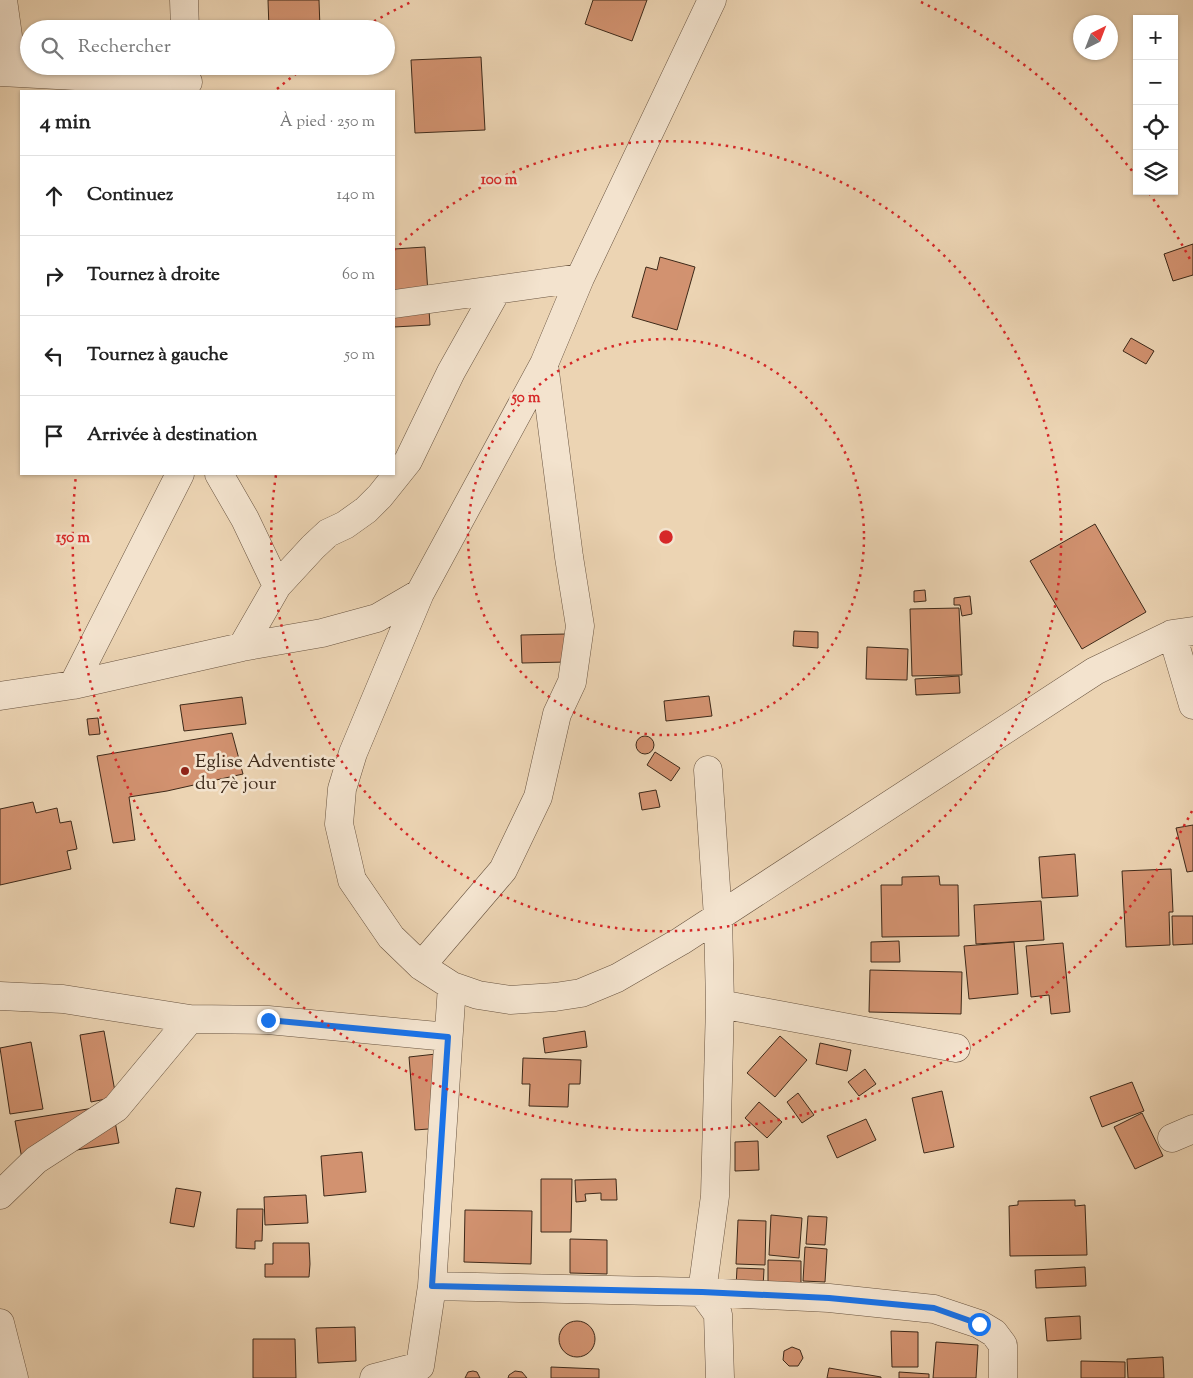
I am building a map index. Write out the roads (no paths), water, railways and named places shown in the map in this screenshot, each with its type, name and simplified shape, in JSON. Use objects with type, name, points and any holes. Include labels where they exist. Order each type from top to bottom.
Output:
[{"type":"street","points":[[3,0],[6,72],[20,73]]},
{"type":"street","points":[[184,0],[185,20]]},
{"type":"street","points":[[712,0],[580,278],[544,364],[420,593],[353,753],[342,789],[339,824],[352,880],[391,937],[421,966],[452,986],[478,995],[510,1000],[582,993],[617,978],[680,941],[1095,671],[1183,632],[1193,705]]},
{"type":"street","points":[[74,75],[188,80]]},
{"type":"street","points":[[395,304],[580,278]]},
{"type":"street","points":[[242,647],[277,586],[328,533],[346,525],[366,510],[380,496],[408,461],[451,372],[497,290]]},
{"type":"street","points":[[421,966],[503,870],[538,797],[557,714],[572,682],[580,626],[569,557],[544,364]]},
{"type":"street","points":[[73,685],[179,475]]},
{"type":"street","points":[[219,475],[245,519],[277,586]]},
{"type":"street","points":[[0,696],[73,685],[242,647],[322,633],[377,618],[420,593]]},
{"type":"street","points":[[708,770],[718,917],[720,1004],[715,1196],[702,1292],[718,1314],[720,1378]]},
{"type":"street","points":[[374,1378],[420,1366],[432,1286],[452,986]]},
{"type":"street","points":[[0,996],[63,999],[190,1019],[268,1020],[448,1037]]},
{"type":"street","points":[[720,1004],[956,1048]]},
{"type":"street","points":[[0,1195],[36,1160],[116,1108],[190,1019]]},
{"type":"street","points":[[432,1286],[702,1292],[829,1298],[934,1308],[979,1324],[994,1333],[1003,1345],[1003,1378]]},
{"type":"street","points":[[0,1323],[14,1378]]},
{"type":"place","name":"Eglise Adventiste du 7è jour","points":[[185,771]]}]
